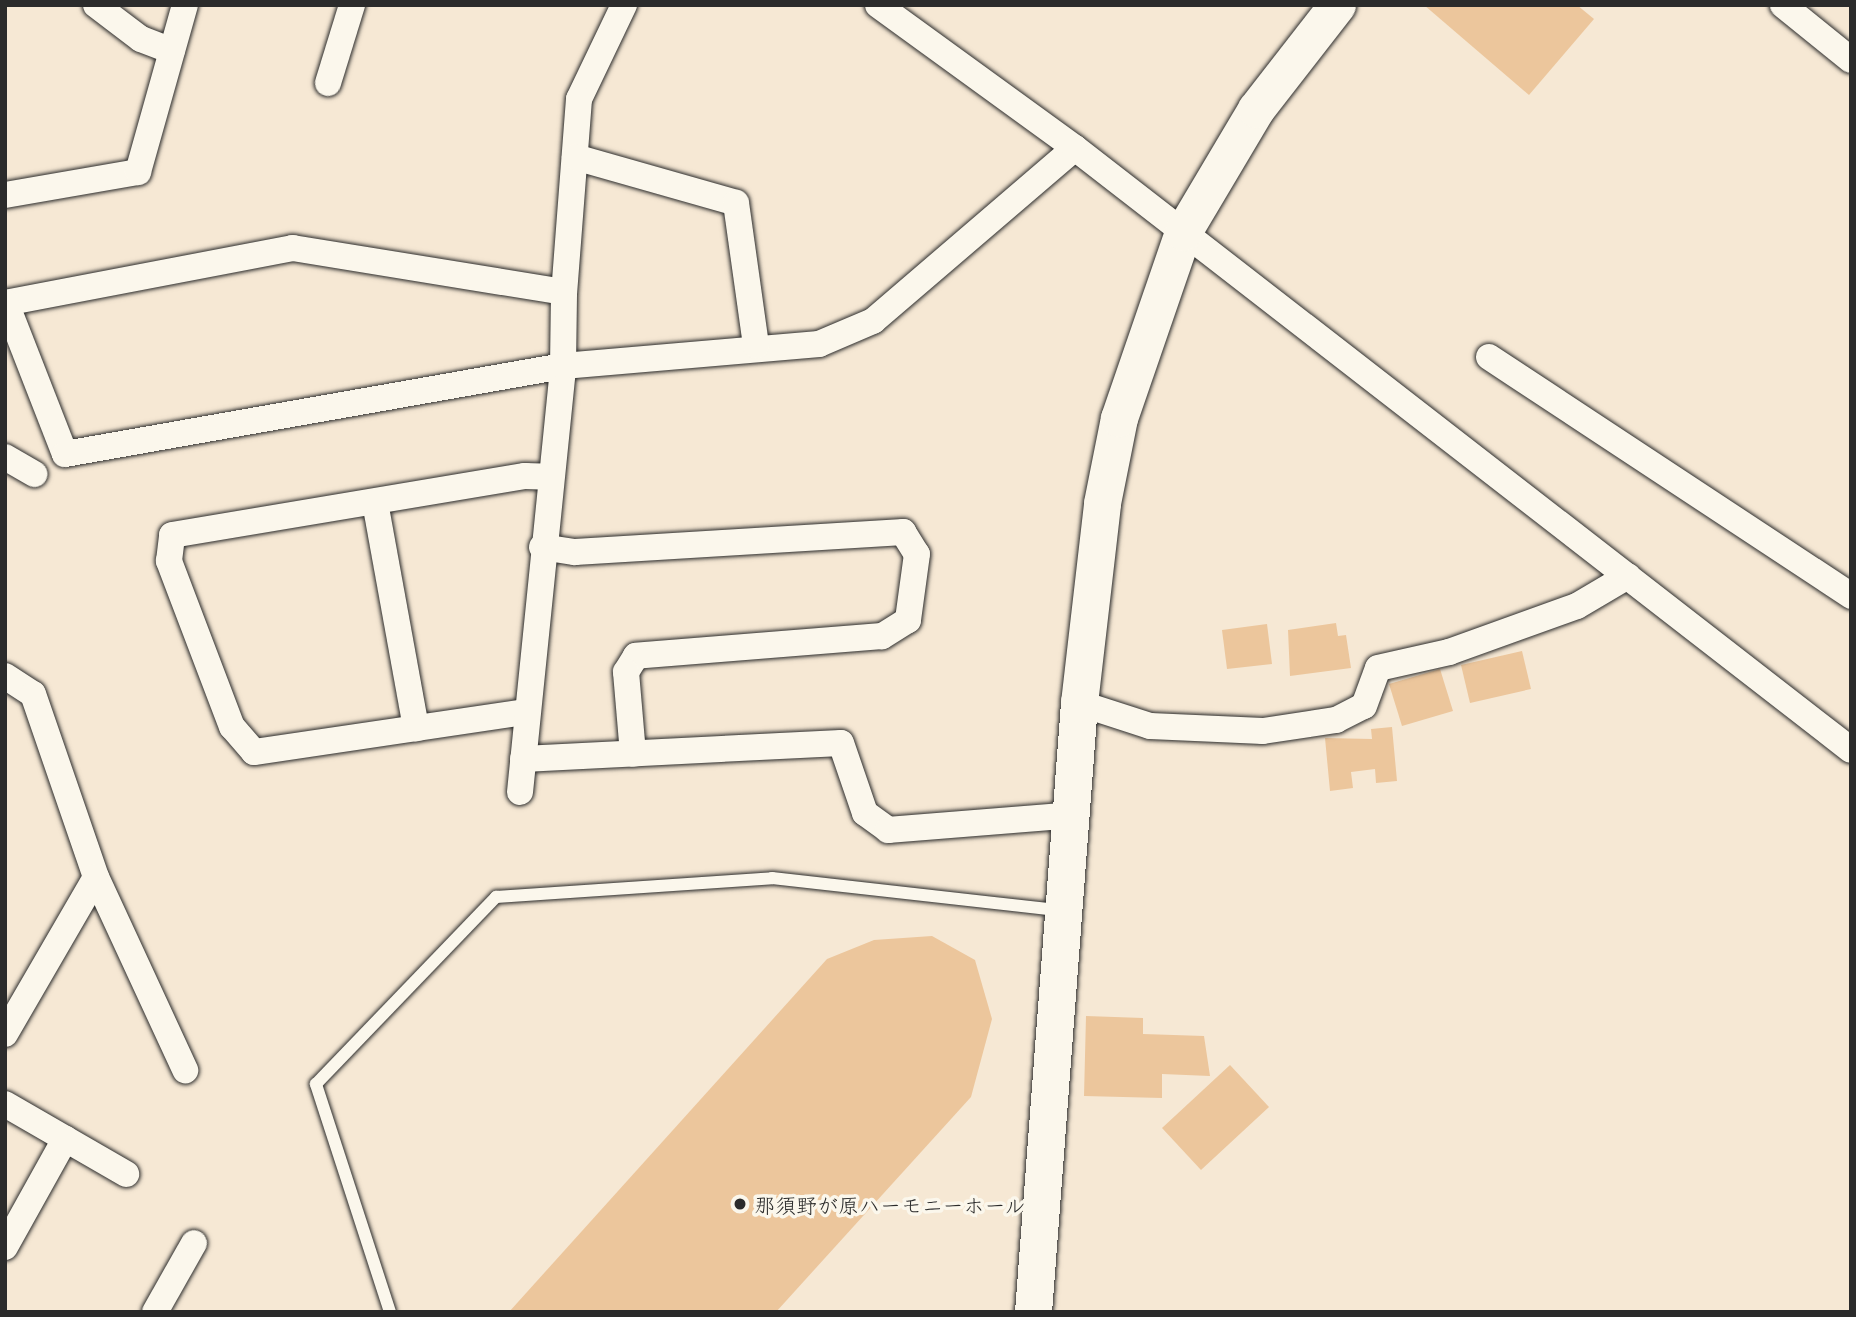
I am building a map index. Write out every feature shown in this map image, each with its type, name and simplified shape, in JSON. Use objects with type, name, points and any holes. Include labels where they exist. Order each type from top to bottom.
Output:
[{"type":"street","points":[[96,5],[141,39],[172,51]]},
{"type":"street","points":[[5,195],[138,172],[185,5]]},
{"type":"street","points":[[327,83],[352,5]]},
{"type":"street","points":[[520,792],[524,712],[549,477],[564,366],[564,292],[579,99],[624,5]]},
{"type":"street","points":[[878,5],[1075,148],[1851,750]]},
{"type":"street","points":[[1033,1312],[1074,815],[1079,703],[1102,503],[1119,418],[1183,232],[1256,109],[1337,5]]},
{"type":"street","points":[[1783,5],[1851,60]]},
{"type":"street","points":[[564,292],[293,248],[6,303],[65,454],[564,366],[757,346],[819,344],[873,321],[1075,148]]},
{"type":"street","points":[[575,157],[736,203],[757,346]]},
{"type":"street","points":[[1489,357],[1851,596]]},
{"type":"street","points":[[5,457],[34,474]]},
{"type":"street","points":[[524,712],[254,752],[232,727],[169,561],[172,536],[375,502],[549,477]]},
{"type":"street","points":[[375,502],[416,728]]},
{"type":"street","points":[[542,547],[575,552],[903,532],[917,554],[908,620],[882,636],[636,656],[626,672],[633,754]]},
{"type":"street","points":[[1079,703],[1150,726],[1263,731],[1336,720],[1364,706],[1378,668],[1449,652],[1577,607],[1628,576]]},
{"type":"street","points":[[5,677],[33,694],[96,877],[184,1070]]},
{"type":"street","points":[[523,759],[841,743],[865,813],[888,830],[1074,815]]},
{"type":"street","points":[[5,1034],[96,877]]},
{"type":"street","points":[[5,1104],[126,1174]]},
{"type":"street","points":[[5,1247],[65,1139]]},
{"type":"street","points":[[155,1312],[194,1243]]},
{"type":"lane","points":[[390,1312],[316,1084],[496,897],[772,878],[1066,911]]},
{"type":"building","points":[[1424,5],[1577,5],[1594,19],[1529,95]]},
{"type":"building","points":[[1336,623],[1338,636],[1346,635],[1351,668],[1290,676],[1288,630]]},
{"type":"building","points":[[1267,624],[1272,664],[1227,669],[1222,630]]},
{"type":"building","points":[[1522,651],[1531,689],[1470,703],[1461,665]]},
{"type":"building","points":[[1440,669],[1453,711],[1402,726],[1389,684]]},
{"type":"building","points":[[1392,727],[1397,781],[1376,783],[1375,769],[1351,772],[1353,788],[1330,791],[1325,738],[1372,739],[1371,729]]},
{"type":"building","name":"那須野が原ハーモニーホール","points":[[932,936],[975,960],[992,1019],[971,1097],[776,1312],[509,1312],[827,959],[874,940]]},
{"type":"building","points":[[1086,1016],[1143,1018],[1143,1034],[1204,1036],[1210,1076],[1162,1074],[1162,1098],[1084,1096]]},
{"type":"building","points":[[1230,1065],[1269,1107],[1201,1170],[1162,1128]]},
{"type":"place","name":"那須野が原ハーモニーホール","points":[[740,1204]]}]
